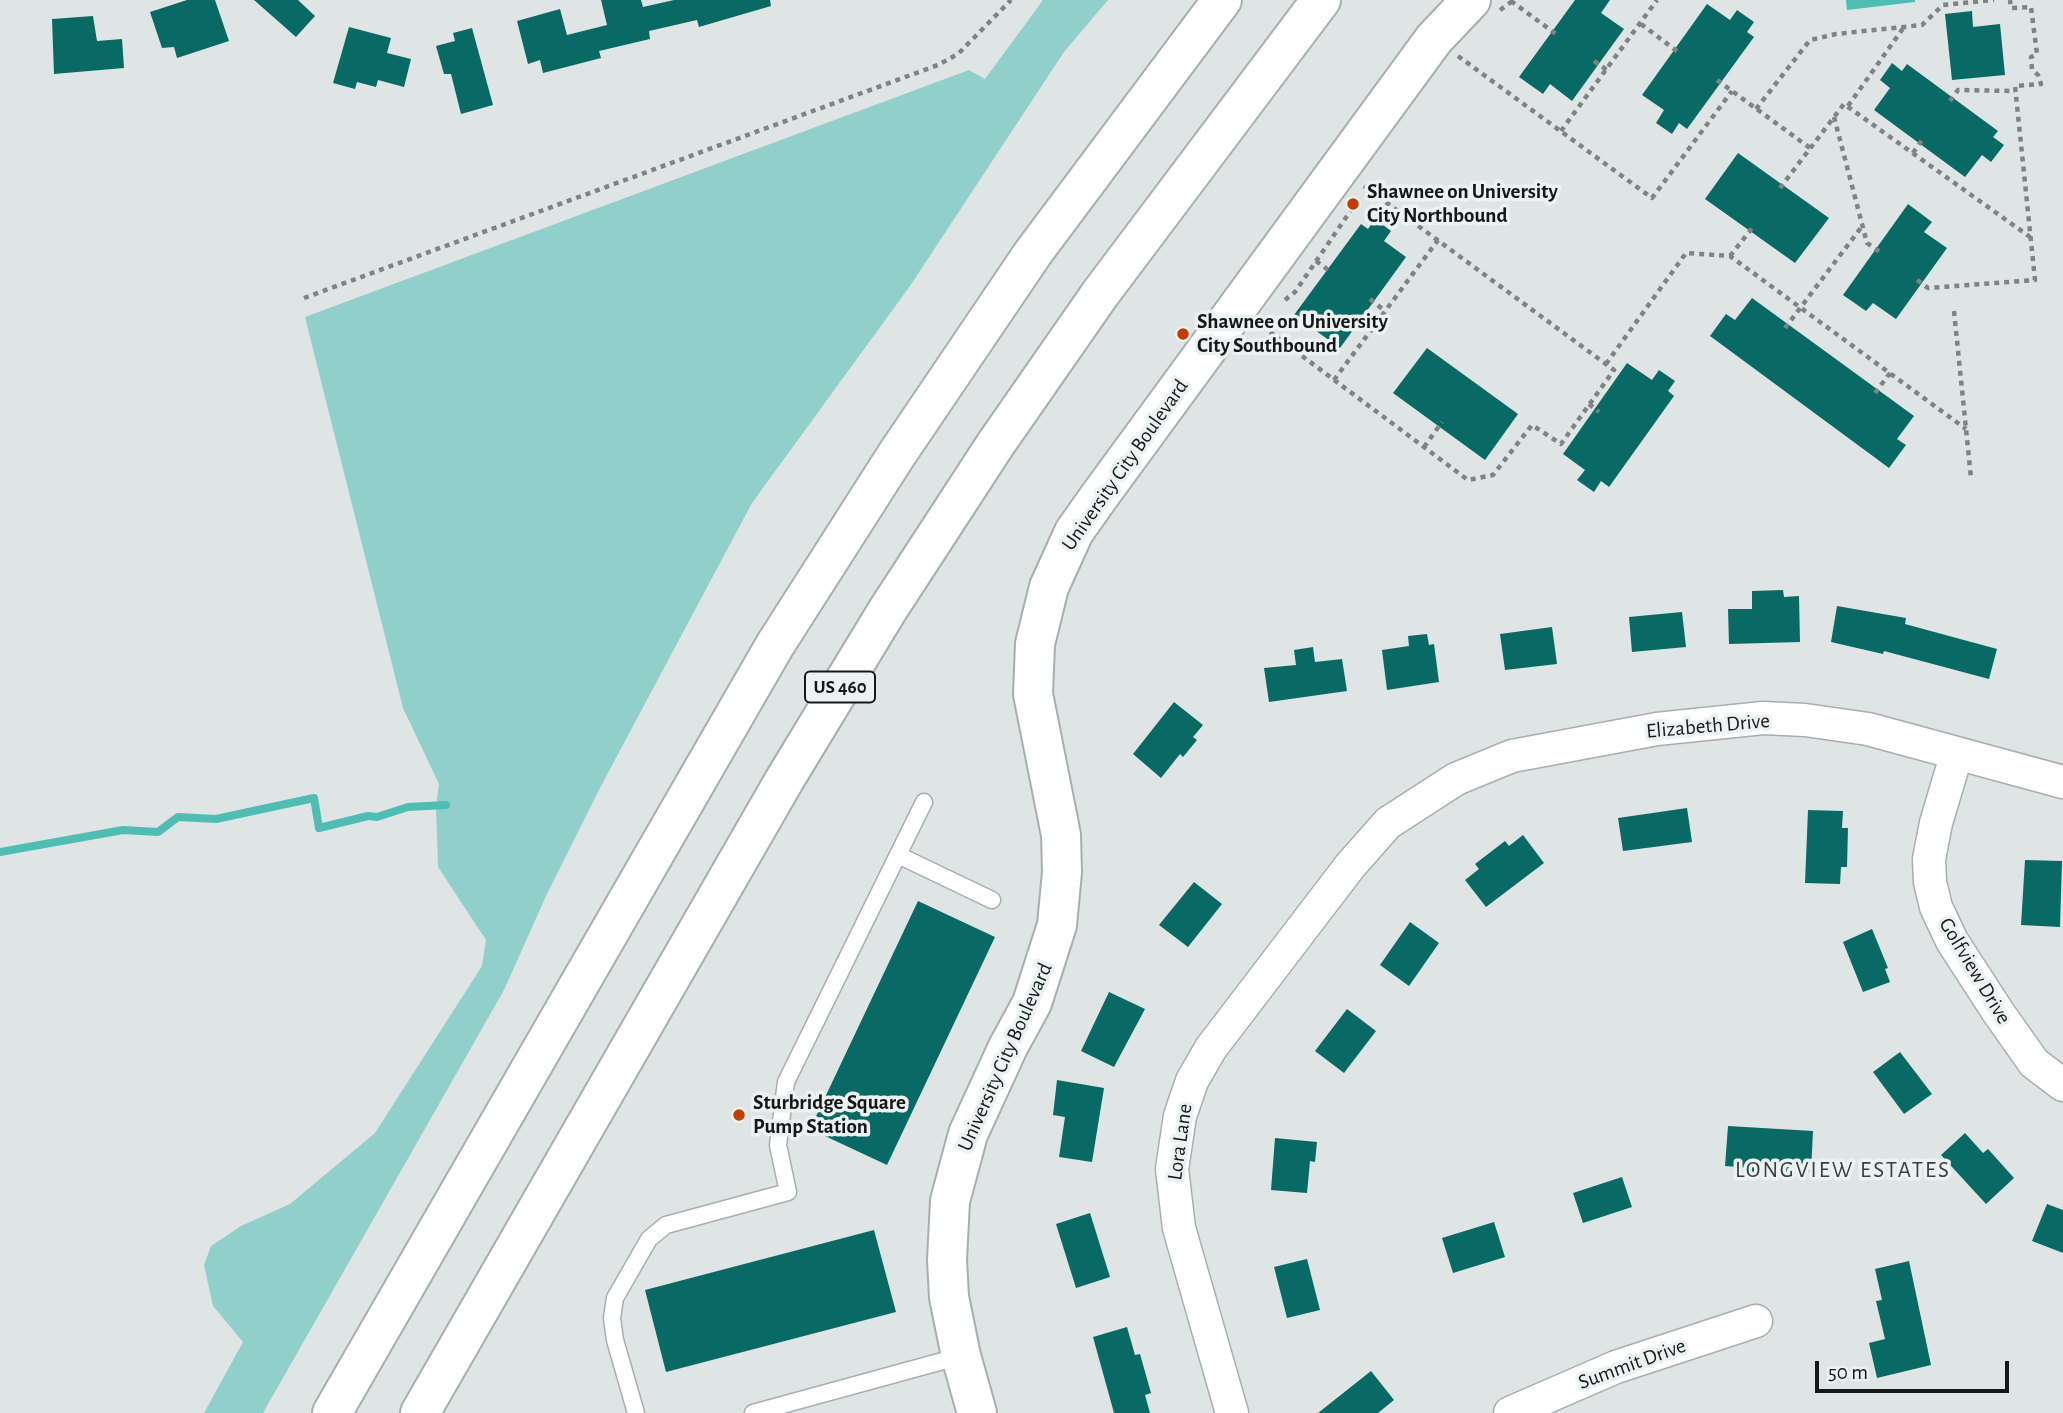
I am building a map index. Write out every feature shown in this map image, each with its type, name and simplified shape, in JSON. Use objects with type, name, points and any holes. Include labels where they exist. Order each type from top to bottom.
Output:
[{"type":"main road","points":[[332,1413],[775,645],[897,454],[1033,253],[1222,0]]},
{"type":"main road","name":"US 460","points":[[419,1413],[785,779],[887,611],[1084,315],[1321,0]]},
{"type":"main road","name":"University City Boulevard","points":[[977,1413],[961,1356],[949,1297],[947,1260],[950,1201],[956,1170],[978,1108],[1039,986],[1057,925],[1061,890],[1061,835],[1033,694],[1035,645],[1049,587],[1074,532],[1098,498],[1434,39],[1471,0]]},
{"type":"street","name":"Elizabeth Drive","points":[[1371,840],[1388,823],[1430,795],[1494,762],[1542,748],[1657,729],[1763,718],[1805,720],[1868,729],[1956,756],[2063,782]]},
{"type":"street","name":"Golfview Drive","points":[[1956,756],[1936,823],[1929,859],[1930,882],[1936,906],[1952,941],[2034,1063],[2063,1085]]},
{"type":"street","name":"Lora Lane","points":[[1232,1413],[1178,1228],[1172,1168],[1180,1116],[1192,1081],[1211,1048],[1371,840]]},
{"type":"street","name":"Summit Drive","points":[[1510,1413],[1627,1363],[1756,1321]]},
{"type":"lane","points":[[636,1413],[615,1340],[612,1318],[615,1298],[649,1239],[666,1225],[788,1192],[778,1145],[786,1082],[924,802]]},
{"type":"lane","points":[[898,855],[992,900]]},
{"type":"lane","points":[[753,1413],[961,1356]]},
{"type":"path","points":[[304,298],[938,65],[958,54],[1011,0]]},
{"type":"path","points":[[1561,131],[1657,0]]},
{"type":"path","points":[[1756,109],[1810,40],[1836,34],[1922,25],[1943,5],[1994,0]]},
{"type":"path","points":[[1917,280],[1928,288],[2035,280],[2015,86],[2041,84],[2032,69],[2031,57],[2037,54],[2031,7],[2011,8],[2010,0]]},
{"type":"path","points":[[1511,1],[1556,34]]},
{"type":"path","points":[[1641,24],[1678,52]]},
{"type":"path","points":[[1848,106],[1904,27]]},
{"type":"path","points":[[1458,56],[1652,198],[1731,91]]},
{"type":"path","points":[[1594,61],[1607,70]]},
{"type":"path","points":[[1717,80],[1810,148]]},
{"type":"path","points":[[1950,101],[1958,90],[2015,91]]},
{"type":"path","points":[[1780,188],[1844,104],[2030,237]]},
{"type":"path","points":[[1835,117],[1867,243],[1880,252]]},
{"type":"path","points":[[1913,153],[1922,140]]},
{"type":"path","points":[[1257,323],[1468,480],[1493,475],[1532,425],[1561,443],[1614,370],[1363,186]]},
{"type":"path","points":[[1785,328],[1863,225]]},
{"type":"path","points":[[1730,256],[1753,227]]},
{"type":"path","points":[[1334,380],[1438,240]]},
{"type":"path","points":[[1606,364],[1686,253],[1730,256],[1966,429]]},
{"type":"path","points":[[1316,261],[1331,272]]},
{"type":"path","points":[[1370,299],[1385,311]]},
{"type":"path","points":[[1954,311],[1971,478]]},
{"type":"path","points":[[1875,393],[1890,373]]},
{"type":"path","points":[[1589,404],[1599,412]]},
{"type":"path","points":[[1424,447],[1442,422]]},
{"type":"shaded area","points":[[1043,0],[1108,0],[1064,52],[910,286],[752,503],[601,786],[546,896],[504,990],[263,1413],[204,1413],[243,1342],[213,1306],[204,1265],[211,1246],[241,1226],[290,1204],[375,1133],[482,966],[486,940],[438,867],[436,806],[439,784],[403,708],[305,317],[969,70],[985,79]]},
{"type":"shaded area","points":[[1846,0],[1915,0],[1915,2],[1847,10]]},
{"type":"building","points":[[187,0],[215,0],[229,41],[177,58],[174,47],[162,48],[150,12]]},
{"type":"building","points":[[254,0],[298,0],[315,16],[296,37]]},
{"type":"building","points":[[601,0],[641,0],[643,7],[674,0],[770,0],[771,6],[699,27],[697,20],[649,31],[650,39],[599,51],[601,58],[543,73],[540,60],[528,64],[517,21],[560,9],[567,35],[607,25]]},
{"type":"building","points":[[1575,0],[1610,0],[1601,13],[1624,29],[1572,101],[1550,84],[1543,94],[1519,77]]},
{"type":"building","points":[[1707,4],[1730,20],[1737,10],[1754,22],[1747,32],[1754,37],[1687,129],[1679,123],[1672,134],[1656,123],[1664,110],[1642,95]]},
{"type":"building","points":[[1972,11],[1973,27],[2000,24],[2005,75],[1952,80],[1945,14]]},
{"type":"building","points":[[93,16],[97,41],[122,39],[124,68],[54,74],[52,19]]},
{"type":"building","points":[[349,27],[391,38],[387,53],[411,59],[404,87],[378,80],[376,87],[357,82],[355,89],[333,83]]},
{"type":"building","points":[[472,28],[493,105],[461,114],[451,74],[444,74],[436,46],[455,41],[453,33]]},
{"type":"building","points":[[1892,63],[1902,71],[1907,64],[1998,131],[1993,137],[2004,145],[1991,162],[1982,155],[1965,177],[1874,110],[1890,88],[1880,80]]},
{"type":"building","points":[[1738,153],[1829,218],[1795,263],[1705,199]]},
{"type":"building","points":[[1908,204],[1932,222],[1924,232],[1947,248],[1896,319],[1873,303],[1866,311],[1843,295]]},
{"type":"building","points":[[1375,219],[1391,231],[1384,241],[1406,257],[1340,348],[1294,315],[1361,224],[1368,229]]},
{"type":"building","points":[[1752,298],[1914,416],[1897,439],[1906,445],[1889,468],[1710,336],[1726,314],[1735,320]]},
{"type":"building","points":[[1427,348],[1518,414],[1485,460],[1393,393]]},
{"type":"building","points":[[1627,363],[1652,380],[1659,370],[1675,381],[1668,391],[1674,396],[1609,487],[1601,481],[1594,492],[1577,480],[1585,470],[1563,454]]},
{"type":"building","points":[[1783,590],[1784,597],[1799,596],[1800,642],[1729,644],[1728,609],[1752,609],[1752,591]]},
{"type":"building","points":[[1837,606],[1906,618],[1905,624],[1997,649],[1989,679],[1884,651],[1883,654],[1831,642]]},
{"type":"building","points":[[1682,612],[1686,647],[1632,652],[1629,617]]},
{"type":"building","points":[[1552,627],[1557,664],[1505,670],[1500,634]]},
{"type":"building","points":[[1427,634],[1429,645],[1434,644],[1439,682],[1387,690],[1382,650],[1409,646],[1408,636]]},
{"type":"building","points":[[1313,647],[1315,662],[1342,659],[1347,691],[1269,702],[1264,668],[1296,665],[1294,650]]},
{"type":"building","points":[[1174,702],[1203,725],[1193,737],[1197,740],[1183,757],[1180,754],[1161,778],[1133,754]]},
{"type":"building","points":[[1687,808],[1692,842],[1623,851],[1618,818]]},
{"type":"building","points":[[1808,810],[1843,811],[1842,828],[1848,828],[1847,867],[1841,867],[1840,884],[1805,883]]},
{"type":"building","points":[[1523,835],[1544,863],[1486,907],[1465,880],[1479,869],[1475,864],[1505,841],[1509,846]]},
{"type":"building","points":[[2025,860],[2062,861],[2060,927],[2021,925]]},
{"type":"building","points":[[1194,882],[1222,904],[1188,947],[1159,925]]},
{"type":"building","points":[[918,901],[995,937],[887,1165],[810,1129]]},
{"type":"building","points":[[1410,922],[1439,943],[1409,986],[1380,965]]},
{"type":"building","points":[[1872,929],[1888,968],[1885,969],[1890,982],[1863,992],[1843,942]]},
{"type":"building","points":[[1109,992],[1145,1009],[1114,1067],[1081,1051]]},
{"type":"building","points":[[1347,1009],[1376,1031],[1344,1073],[1315,1051]]},
{"type":"building","points":[[1900,1052],[1932,1094],[1904,1114],[1873,1072]]},
{"type":"building","points":[[1057,1080],[1104,1088],[1092,1162],[1059,1157],[1065,1117],[1053,1115]]},
{"type":"building","points":[[1728,1126],[1813,1131],[1811,1172],[1791,1171],[1791,1177],[1751,1175],[1751,1168],[1725,1166]]},
{"type":"building","points":[[1965,1133],[1983,1153],[1988,1149],[2014,1178],[1986,1204],[1941,1155]]},
{"type":"building","points":[[1275,1138],[1317,1142],[1315,1162],[1310,1161],[1307,1193],[1271,1190]]},
{"type":"building","points":[[1622,1177],[1632,1207],[1583,1223],[1573,1193]]},
{"type":"building","points":[[2047,1204],[2063,1210],[2063,1253],[2032,1241]]},
{"type":"building","points":[[1090,1213],[1110,1277],[1076,1288],[1056,1224]]},
{"type":"building","points":[[1494,1222],[1505,1257],[1453,1273],[1442,1238]]},
{"type":"building","points":[[874,1230],[896,1312],[666,1372],[645,1290]]},
{"type":"building","points":[[1307,1259],[1320,1310],[1287,1318],[1274,1267]]},
{"type":"building","points":[[1909,1261],[1931,1365],[1877,1378],[1869,1343],[1885,1339],[1876,1301],[1882,1300],[1875,1269]]},
{"type":"building","points":[[1127,1327],[1135,1355],[1140,1354],[1151,1393],[1145,1395],[1150,1413],[1114,1413],[1093,1337]]},
{"type":"building","points":[[1371,1371],[1394,1400],[1378,1413],[1318,1413]]},
{"type":"waterway","points":[[0,852],[123,830],[158,832],[178,817],[216,819],[314,798],[319,828],[368,816],[377,817],[408,807],[446,805]]},
{"type":"place","name":"Shawnee on University City Northbound","points":[[1353,204]]},
{"type":"place","name":"Shawnee on University City Southbound","points":[[1183,334]]},
{"type":"place","name":"Sturbridge Square Pump Station","points":[[739,1115]]},
{"type":"district","name":"LONGVIEW ESTATES","points":[[1843,1170]]}]
